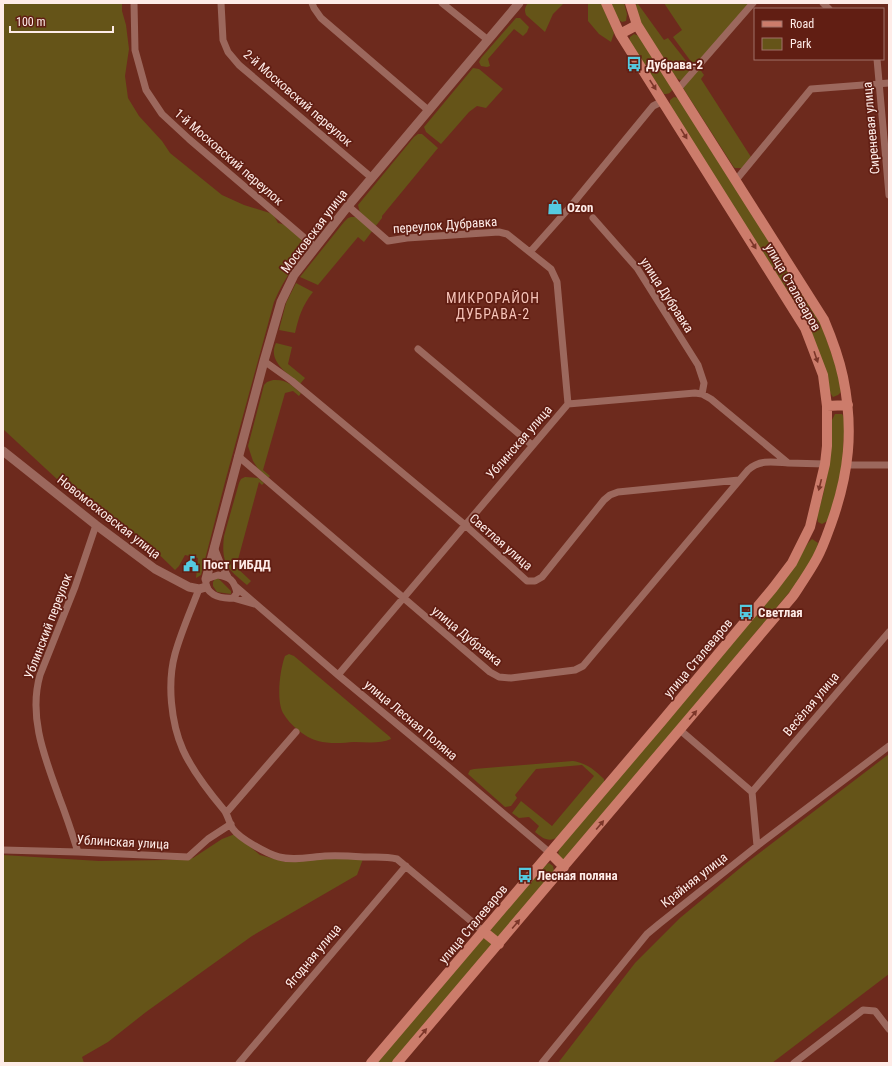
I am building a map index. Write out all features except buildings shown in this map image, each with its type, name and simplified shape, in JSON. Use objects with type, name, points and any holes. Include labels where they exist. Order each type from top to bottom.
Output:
[{"type":"main road","name":"улица Сталеваров","points":[[371,1063],[550,853],[773,588],[792,563],[810,527],[825,464],[827,446],[827,406],[822,375],[805,328],[620,34],[606,3]]},
{"type":"main road","name":"улица Сталеваров","points":[[397,1063],[793,596],[818,556],[827,535],[838,503],[847,465],[850,437],[848,405],[843,377],[835,347],[824,320],[773,237],[637,25],[630,3]]},
{"type":"main road","points":[[620,34],[637,25]]},
{"type":"main road","points":[[663,101],[678,89]]},
{"type":"main road","points":[[827,406],[848,405]]},
{"type":"main road","points":[[810,527],[827,535]]},
{"type":"main road","points":[[550,853],[564,867]]},
{"type":"main road","points":[[483,931],[499,944]]},
{"type":"street","name":"1-й Московский переулок","points":[[134,3],[135,50],[146,90],[162,114],[315,247]]},
{"type":"street","name":"2-й Московский переулок","points":[[221,3],[221,26],[223,40],[228,52],[239,65],[372,178]]},
{"type":"street","points":[[312,3],[321,18],[428,110]]},
{"type":"street","points":[[442,3],[488,40]]},
{"type":"street","name":"Московская улица","points":[[483,931],[397,859],[386,856],[326,856],[292,859],[280,857],[268,853],[234,831],[226,813],[190,764],[182,749],[177,732],[171,699],[171,675],[174,654],[204,585],[281,302],[294,274],[348,206],[519,3]]},
{"type":"street","points":[[678,89],[753,3]]},
{"type":"street","name":"Сиреневая улица","points":[[877,60],[889,195]]},
{"type":"street","points":[[736,180],[811,90],[889,83]]},
{"type":"street","points":[[530,252],[570,207],[653,106],[663,101]]},
{"type":"street","name":"переулок Дубравка","points":[[348,206],[388,242],[408,238],[499,232],[507,234],[551,268],[557,282],[568,404]]},
{"type":"street","name":"улица Дубравка","points":[[593,218],[637,268],[698,365],[704,383],[702,394]]},
{"type":"street","points":[[418,349],[532,445]]},
{"type":"street","name":"Светлая улица","points":[[264,361],[292,381],[465,525],[527,581],[535,581],[542,577],[604,500],[610,495],[618,492],[739,480]]},
{"type":"street","name":"Ублинская улица","points":[[338,675],[568,404],[695,393],[702,394]]},
{"type":"street","points":[[702,394],[712,399],[788,463],[825,464]]},
{"type":"street","name":"Новомосковская улица","points":[[3,451],[96,525],[155,569],[189,587],[204,585]]},
{"type":"street","name":"улица Дубравка","points":[[238,456],[490,672],[499,677],[511,678],[575,670],[583,666],[754,464],[761,462],[788,463]]},
{"type":"street","points":[[847,465],[889,465]]},
{"type":"street","name":"Ублинский переулок","points":[[78,852],[43,753],[36,720],[36,702],[37,685],[40,675],[75,588],[96,525]]},
{"type":"street","points":[[214,546],[220,562],[235,586],[237,593],[233,598],[221,597],[208,590],[204,585],[212,576],[218,575],[228,577]]},
{"type":"street","name":"улица Лесная Поляна","points":[[235,586],[338,675],[550,853]]},
{"type":"street","name":"улица Лесная Поляна","points":[[233,598],[256,605]]},
{"type":"street","name":"Весёлая улица","points":[[752,792],[889,632]]},
{"type":"street","points":[[680,730],[752,792],[757,846]]},
{"type":"street","points":[[226,813],[296,732]]},
{"type":"street","name":"Крайняя улица","points":[[542,1063],[647,934],[757,846],[889,746]]},
{"type":"street","name":"Ублинская улица","points":[[3,850],[188,857],[208,839],[231,824]]},
{"type":"street","name":"Ягодная улица","points":[[239,1063],[406,866]]},
{"type":"street","points":[[794,1063],[804,1060],[863,1010],[875,1011],[889,1029]]},
{"type":"green space","points":[[3,3],[122,3],[122,11],[126,25],[129,49],[125,76],[128,98],[139,116],[162,141],[170,153],[222,195],[244,205],[273,214],[278,223],[295,231],[306,246],[302,255],[287,276],[274,302],[201,575],[196,578],[198,558],[185,555],[175,570],[143,539],[73,494],[3,429]]},
{"type":"green space","points":[[528,3],[564,3],[553,14],[545,32],[526,15],[525,9]]},
{"type":"green space","points":[[588,3],[601,3],[614,33],[611,42],[599,34],[588,21]]},
{"type":"green space","points":[[610,3],[624,3],[627,14],[626,21],[622,22],[616,18]]},
{"type":"green space","points":[[664,3],[749,3],[695,67],[673,37],[682,30]]},
{"type":"green space","points":[[638,4],[664,40],[668,38],[687,62],[690,72],[682,80],[676,78],[638,18],[635,5]]},
{"type":"green space","points":[[516,18],[520,18],[529,27],[527,32],[523,36],[514,29],[488,59],[490,66],[481,66],[479,62],[481,58]]},
{"type":"green space","points":[[634,34],[639,36],[673,88],[670,93],[664,94],[629,42],[630,37]]},
{"type":"green space","points":[[473,68],[479,69],[503,89],[486,108],[477,106],[469,112],[441,144],[426,132],[424,127]]},
{"type":"green space","points":[[699,68],[704,75],[701,79],[751,157],[742,168],[735,168],[733,166],[683,88]]},
{"type":"green space","points":[[674,97],[679,98],[820,320],[837,370],[841,392],[838,395],[833,397],[829,391],[826,373],[670,105],[670,100]]},
{"type":"green space","points":[[418,134],[422,134],[438,148],[382,216],[375,227],[360,213],[358,205]]},
{"type":"green space","points":[[351,217],[356,217],[373,230],[364,242],[358,237],[318,285],[300,277],[344,222]]},
{"type":"green space","points":[[296,283],[313,292],[301,311],[295,333],[279,330],[286,303]]},
{"type":"green space","points":[[276,343],[292,347],[288,364],[305,378],[300,384],[276,361],[274,350]]},
{"type":"green space","points":[[273,380],[282,380],[301,393],[299,396],[293,391],[285,393],[263,470],[270,476],[267,479],[260,472],[253,461],[248,446],[264,385]]},
{"type":"green space","points":[[835,414],[842,414],[845,419],[842,468],[829,520],[822,524],[818,522],[817,516],[828,471],[832,420]]},
{"type":"green space","points":[[245,477],[258,478],[264,483],[262,485],[259,482],[236,567],[251,581],[247,585],[227,565],[223,545],[224,536],[239,483],[241,479]]},
{"type":"green space","points":[[812,539],[818,543],[808,568],[800,579],[568,857],[562,860],[558,856],[559,849],[794,566]]},
{"type":"green space","points":[[218,578],[231,591],[231,594],[217,592],[213,586],[213,582]]},
{"type":"green space","points":[[289,654],[294,656],[391,739],[378,742],[327,743],[308,737],[298,730],[289,722],[283,713],[279,693],[285,656]]},
{"type":"green space","points":[[889,754],[889,974],[772,1063],[558,1063],[635,963],[680,918],[745,864]]},
{"type":"green space","points":[[573,761],[582,763],[594,770],[604,779],[604,783],[559,836],[550,840],[541,837],[535,832],[539,826],[529,817],[519,818],[512,813],[521,801],[552,826],[594,776],[582,765],[536,769],[515,795],[517,798],[511,806],[505,807],[468,774],[470,770],[474,769]]},
{"type":"green space","points":[[235,834],[260,855],[286,862],[331,858],[363,859],[357,875],[252,936],[146,1012],[108,1042],[82,1057],[84,1063],[3,1063],[3,855],[99,861],[193,858],[222,839]]},
{"type":"green space","points":[[549,863],[553,866],[554,871],[501,936],[496,937],[491,933],[491,927],[544,866]]},
{"type":"green space","points":[[486,937],[492,944],[394,1063],[376,1063],[480,940]]},
{"type":"place","name":"Дубрава-2","points":[[634,64]]},
{"type":"place","name":"Ozon","points":[[555,207]]},
{"type":"place","name":"Пост ГИБДД","points":[[191,564]]},
{"type":"place","name":"Светлая","points":[[746,612]]},
{"type":"place","name":"Лесная поляна","points":[[525,875]]},
{"type":"district","name":"МИКРОРАЙОН ДУБРАВА-2","points":[[493,306]]}]
